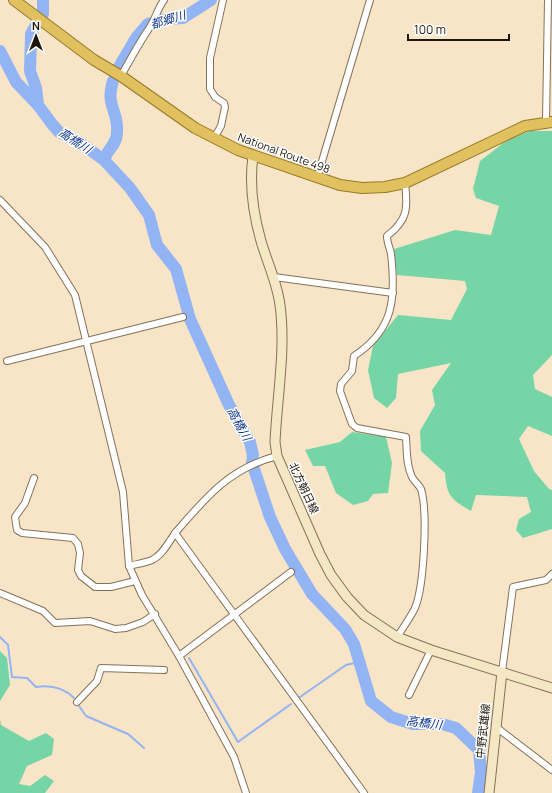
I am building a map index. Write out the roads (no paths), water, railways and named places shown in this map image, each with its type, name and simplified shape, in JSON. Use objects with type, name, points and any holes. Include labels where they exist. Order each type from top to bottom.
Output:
[{"type":"highway","name":"National Route 498","points":[[14,0],[94,60],[121,76],[194,128],[253,156],[340,185],[362,188],[385,187],[405,183],[525,126],[550,123]]},
{"type":"main road","name":"北方朝日線","points":[[253,156],[250,174],[253,209],[261,241],[274,277],[280,305],[282,331],[275,435],[277,456],[320,554],[347,597],[364,615],[397,637],[431,650],[552,688]]},
{"type":"main road","name":"中野武雄線","points":[[489,793],[502,672]]},
{"type":"street","points":[[121,76],[139,42],[149,30],[158,8],[164,0]]},
{"type":"street","points":[[214,138],[221,126],[225,107],[224,103],[215,97],[210,89],[210,58],[223,0]]},
{"type":"street","points":[[317,178],[370,0]]},
{"type":"street","points":[[548,0],[550,123]]},
{"type":"street","points":[[397,637],[415,608],[421,583],[423,565],[423,505],[420,488],[412,477],[408,464],[406,437],[357,428],[352,424],[340,391],[341,384],[352,371],[354,356],[362,350],[386,323],[389,317],[393,293],[391,252],[387,241],[387,236],[397,228],[406,213],[407,200],[405,183]]},
{"type":"street","points":[[0,200],[45,247],[75,295],[123,492],[129,566],[142,595],[179,656],[234,757],[246,793]]},
{"type":"street","points":[[274,277],[393,293]]},
{"type":"street","points":[[7,361],[183,317]]},
{"type":"street","points":[[129,566],[152,560],[158,556],[175,533],[227,478],[243,469],[277,456]]},
{"type":"street","points":[[34,478],[25,503],[15,517],[17,530],[22,533],[73,538],[78,544],[80,553],[78,570],[80,576],[95,587],[111,587],[135,581]]},
{"type":"street","points":[[175,533],[233,615],[364,793]]},
{"type":"street","points":[[179,656],[291,572]]},
{"type":"street","points":[[502,672],[513,587],[546,580],[552,574]]},
{"type":"street","points":[[0,593],[43,611],[55,623],[90,621],[115,629],[126,628],[143,622],[154,614]]},
{"type":"street","points":[[409,694],[431,650]]},
{"type":"street","points":[[77,702],[97,680],[101,668],[164,670]]},
{"type":"street","points":[[496,727],[552,770]]},
{"type":"waterway","points":[[43,0],[43,14]]},
{"type":"waterway","name":"都郷川","points":[[119,67],[136,38],[148,24],[166,19],[183,18],[211,0]]},
{"type":"waterway","points":[[35,27],[31,34],[30,71],[36,88],[38,105]]},
{"type":"waterway","name":"高橋川","points":[[0,51],[16,82],[38,105],[59,132],[79,142],[104,160],[130,188],[149,215],[157,245],[176,269],[190,319],[229,405],[250,442],[253,455],[252,463],[270,517],[285,549],[312,594],[345,629],[354,644],[371,701],[391,717],[413,724],[442,724],[456,728],[479,750],[481,772],[478,793]]},
{"type":"waterway","name":"都郷川","points":[[104,160],[117,137],[116,119],[111,103],[113,81]]},
{"type":"waterway","points":[[0,637],[8,645],[12,677],[27,678],[36,687],[46,686],[61,689],[74,698]]},
{"type":"waterway","points":[[189,658],[238,742],[291,704]]},
{"type":"waterway","points":[[300,697],[346,665],[359,662]]},
{"type":"waterway","points":[[79,706],[86,716],[128,734],[144,748]]}]
